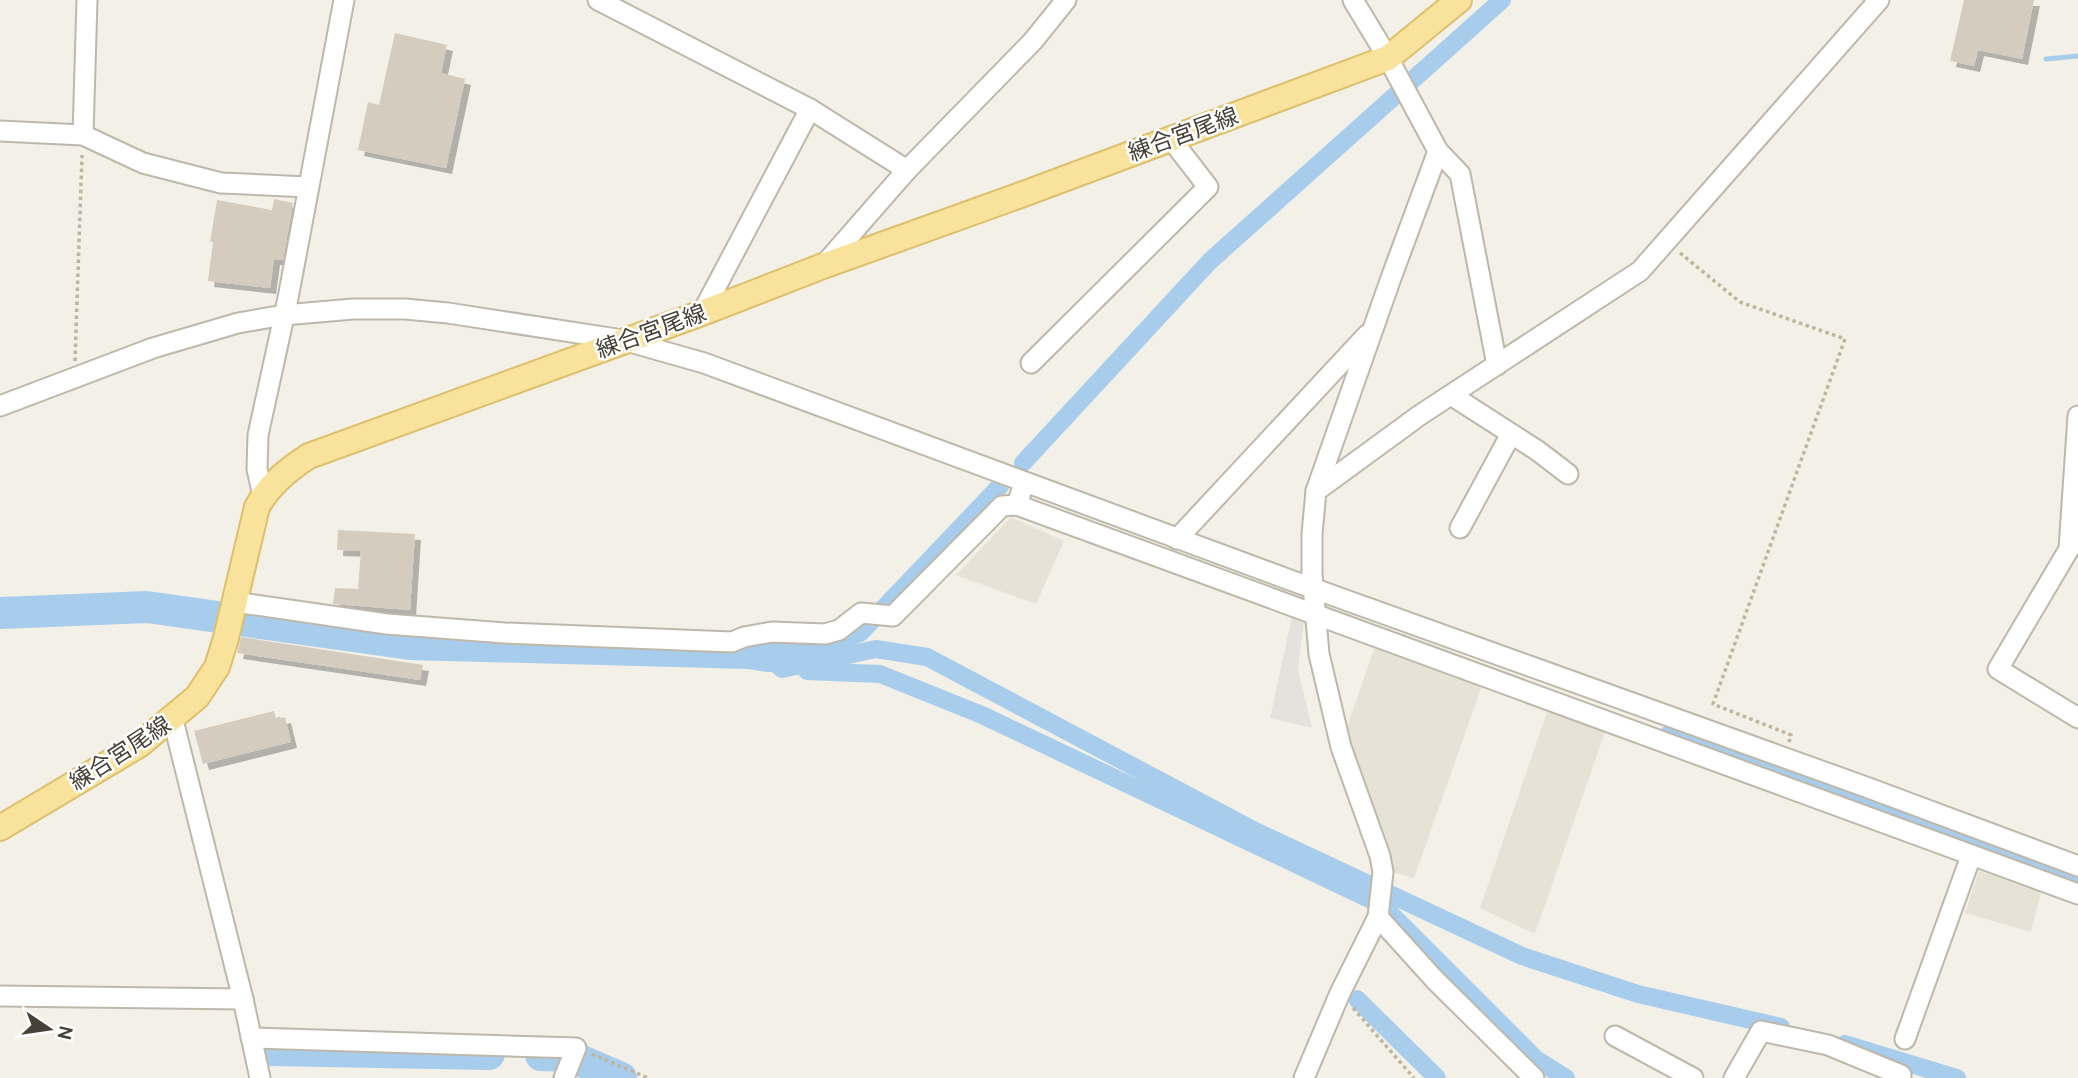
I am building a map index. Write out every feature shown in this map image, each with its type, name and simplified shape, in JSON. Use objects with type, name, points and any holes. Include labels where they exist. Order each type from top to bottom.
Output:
[{"type":"main road","name":"練合宮尾線","points":[[0,828],[139,746],[197,697],[217,667],[257,508],[263,496],[286,470],[309,456],[1388,58],[1459,0]]},
{"type":"street","points":[[83,135],[87,0]]},
{"type":"street","points":[[263,496],[257,469],[258,435],[284,315],[344,0]]},
{"type":"street","points":[[597,0],[810,109],[907,170]]},
{"type":"street","points":[[823,266],[907,170],[1033,41],[1066,0]]},
{"type":"street","points":[[1353,0],[1438,151],[1460,174],[1497,365]]},
{"type":"street","points":[[1316,491],[1451,395],[1640,271],[1879,0]]},
{"type":"street","points":[[702,313],[810,109]]},
{"type":"street","points":[[0,131],[83,135],[143,163],[221,183],[309,187]]},
{"type":"street","points":[[1031,363],[1208,187],[1171,139]]},
{"type":"street","points":[[1304,1078],[1378,913],[1383,872],[1380,856],[1341,747],[1319,654],[1312,534],[1316,491],[1438,151]]},
{"type":"street","points":[[0,407],[165,344],[238,323],[284,315],[353,309],[405,309],[448,313],[623,341],[704,363],[1314,589],[1784,757],[2011,856],[2078,894]]},
{"type":"street","points":[[1177,539],[1373,329]]},
{"type":"street","points":[[1451,395],[1568,474]]},
{"type":"street","points":[[2076,712],[1998,669],[2073,552],[2078,416]]},
{"type":"street","points":[[1460,528],[1511,434]]},
{"type":"street","points":[[1017,505],[1024,483]]},
{"type":"street","points":[[235,602],[387,624],[505,634],[732,642],[744,636],[772,632],[825,634],[839,630],[861,613],[892,615],[1002,506],[1017,505],[1971,856],[2011,856],[2078,866]]},
{"type":"street","points":[[173,720],[243,999],[260,1078]]},
{"type":"street","points":[[1905,1040],[1971,856]]},
{"type":"street","points":[[1378,913],[1435,980],[1534,1078]]},
{"type":"street","points":[[0,996],[243,999]]},
{"type":"street","points":[[1734,1078],[1761,1031],[1828,1045],[1902,1077]]},
{"type":"street","points":[[1615,1036],[1693,1078]]},
{"type":"street","points":[[251,1038],[576,1048],[564,1078]]},
{"type":"path","points":[[74,378],[83,135]]},
{"type":"path","points":[[1667,242],[1740,302],[1845,339],[1713,704],[1791,735],[1784,757]]},
{"type":"path","points":[[1340,993],[1414,1078]]},
{"type":"path","points":[[576,1048],[648,1078]]},
{"type":"shaded area","points":[[1011,517],[1064,541],[1036,604],[956,575]]},
{"type":"shaded area","points":[[1292,616],[1304,620],[1298,670],[1312,728],[1270,718]]},
{"type":"shaded area","points":[[1376,643],[1483,683],[1414,878],[1389,871],[1345,733]]},
{"type":"shaded area","points":[[1549,706],[1607,726],[1535,934],[1480,908]]},
{"type":"shaded area","points":[[1979,871],[2042,889],[2031,932],[1965,913]]},
{"type":"building","points":[[1964,0],[2034,0],[2022,59],[1978,50],[1974,66],[1950,61]]},
{"type":"building","points":[[395,33],[447,45],[441,73],[465,79],[446,168],[358,150],[368,102],[379,105]]},
{"type":"building","points":[[274,199],[293,203],[283,260],[274,259],[270,288],[208,281],[213,242],[210,242],[217,200],[272,210]]},
{"type":"building","points":[[338,530],[415,534],[410,610],[333,604],[335,588],[358,589],[361,551],[337,550]]},
{"type":"building","points":[[241,637],[423,665],[420,680],[237,653]]},
{"type":"building","points":[[274,711],[276,719],[285,717],[291,742],[203,764],[194,731]]},
{"type":"waterway","points":[[1023,463],[1210,261],[1502,0]]},
{"type":"waterway","points":[[2046,59],[2078,56]]},
{"type":"waterway","points":[[805,653],[860,633],[1000,486]]},
{"type":"waterway","points":[[0,613],[147,607],[410,644],[749,653],[768,656],[805,653]]},
{"type":"waterway","points":[[768,656],[782,669],[876,649],[927,657],[1253,830],[1522,956],[1638,994],[1781,1027]]},
{"type":"waterway","points":[[807,671],[880,674],[982,715],[1382,905],[1536,1059],[1566,1078]]},
{"type":"waterway","points":[[1669,734],[2078,883]]},
{"type":"waterway","points":[[1357,999],[1437,1078]]},
{"type":"waterway","points":[[1845,1044],[1957,1078]]},
{"type":"waterway","points":[[270,1050],[489,1054]]},
{"type":"waterway","points":[[541,1055],[570,1056],[621,1078]]}]
